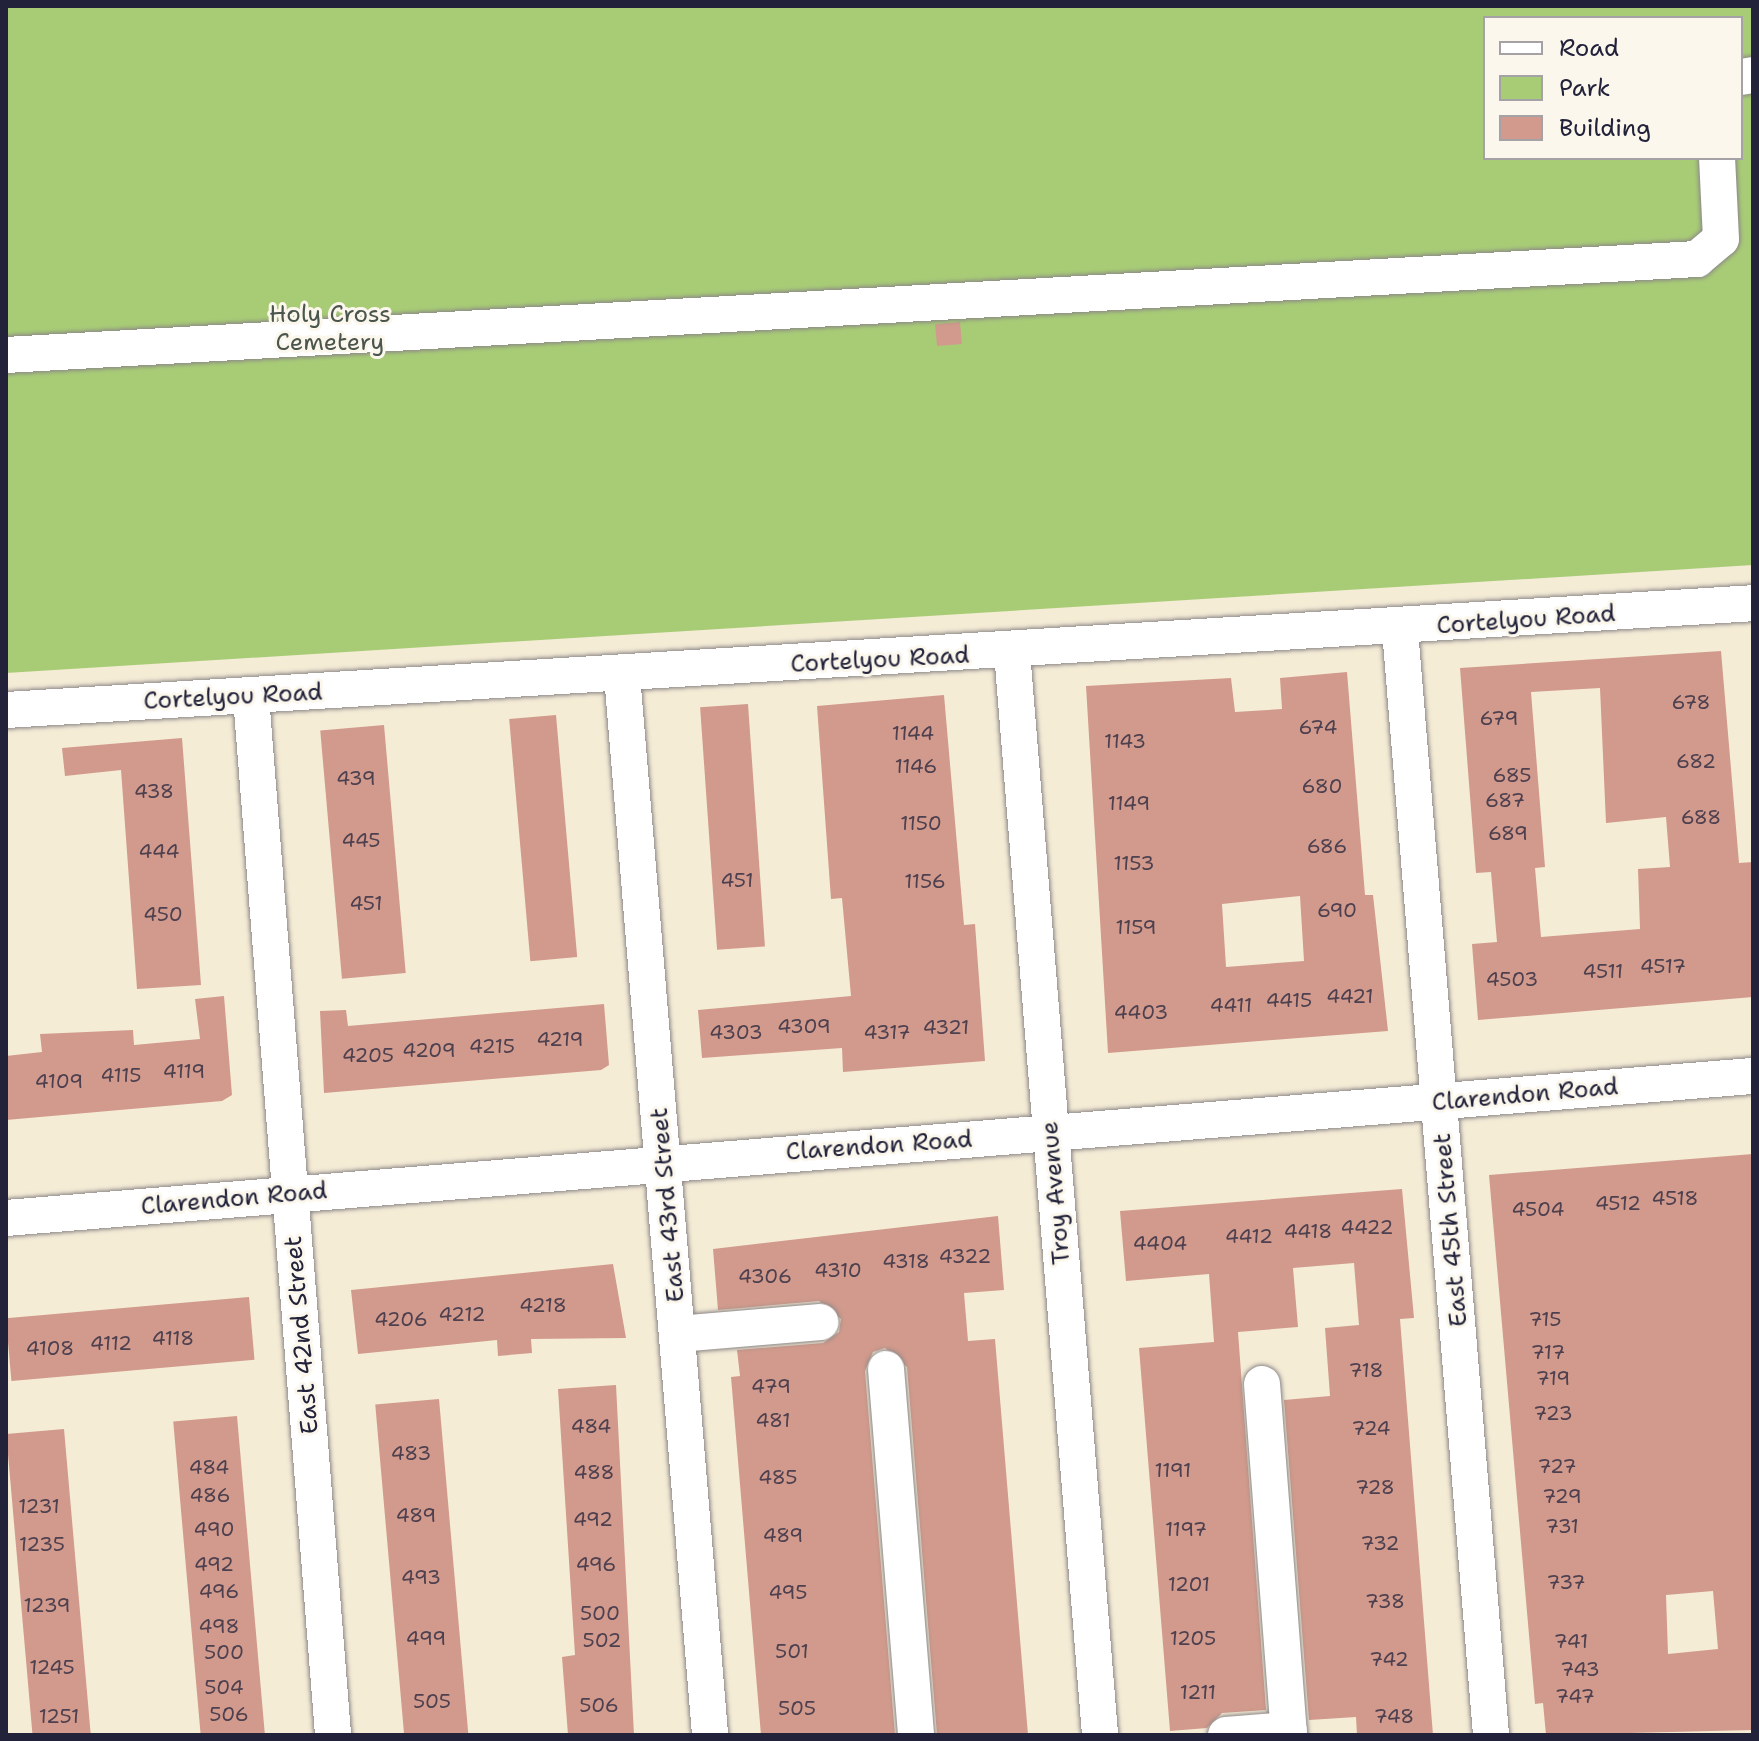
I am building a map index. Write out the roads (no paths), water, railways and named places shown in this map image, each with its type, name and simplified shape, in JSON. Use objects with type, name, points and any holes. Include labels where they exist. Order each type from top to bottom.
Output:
[{"type":"street","points":[[6,355],[1697,259],[1721,239],[1717,160]]},
{"type":"street","name":"Cortelyou Road","points":[[6,710],[1400,630],[1753,603]]},
{"type":"street","name":"East 45th Street","points":[[1400,630],[1491,1735]]},
{"type":"street","name":"Troy Avenue","points":[[1012,652],[1100,1735]]},
{"type":"street","name":"East 43rd Street","points":[[622,675],[665,1163],[710,1735]]},
{"type":"street","name":"East 42nd Street","points":[[251,697],[333,1735]]},
{"type":"street","name":"Clarendon Road","points":[[6,1218],[1753,1076]]},
{"type":"street","points":[[678,1334],[820,1322]]},
{"type":"street","points":[[886,1369],[916,1735]]},
{"type":"street","points":[[1226,1735],[1289,1732],[1262,1384]]},
{"type":"park label","name":"Holy Cross Cemetery","points":[[330,329]]}]
